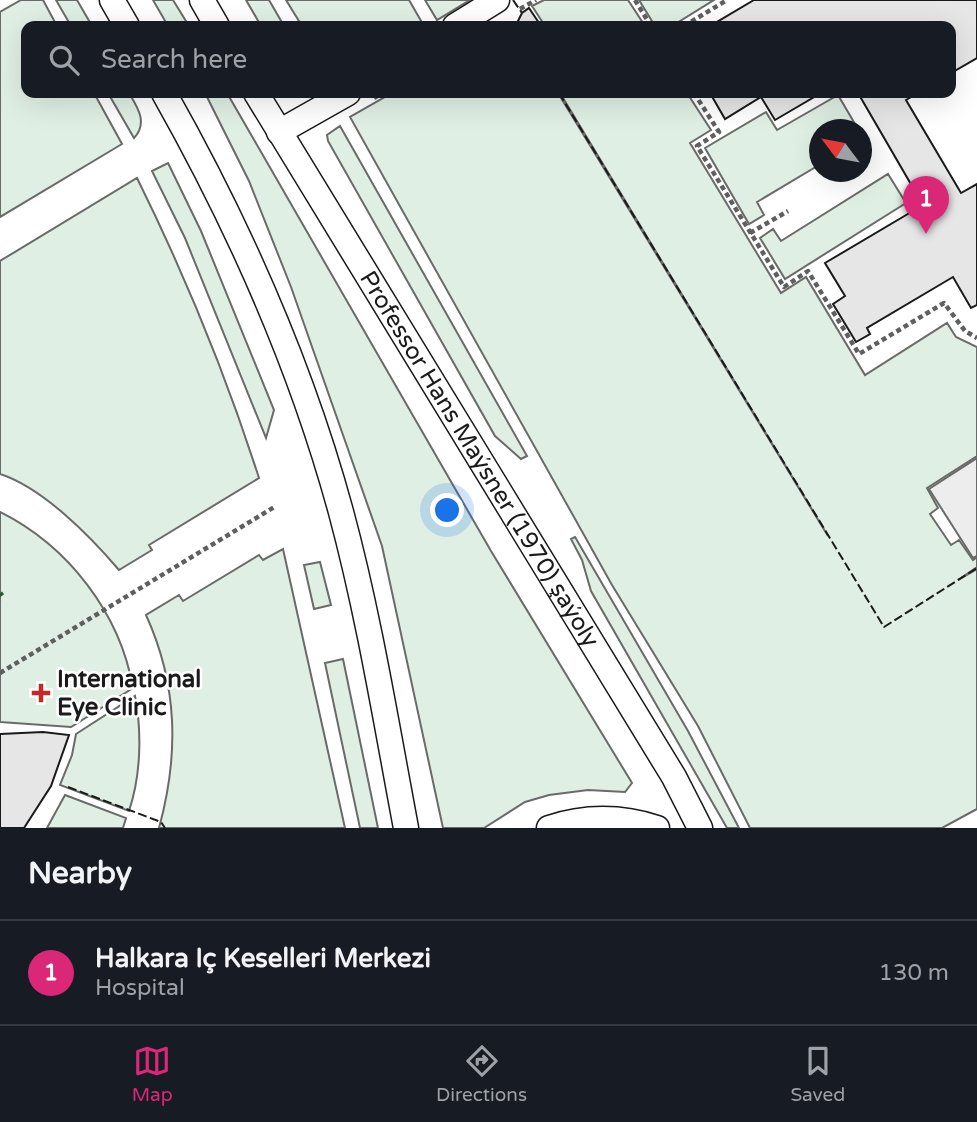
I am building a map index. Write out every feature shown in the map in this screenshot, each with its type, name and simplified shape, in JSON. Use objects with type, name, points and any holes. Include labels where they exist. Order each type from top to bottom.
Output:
[{"type":"street","points":[[112,0],[124,21]]},
{"type":"street","points":[[202,0],[214,21]]},
{"type":"street","points":[[463,21],[497,0]]},
{"type":"street","points":[[167,98],[219,194],[263,292],[331,484],[368,623],[406,828]]},
{"type":"street","name":"Professor Hans Maýsner (1970) şaýoly","points":[[259,98],[674,777],[700,828]]},
{"type":"street","points":[[279,132],[339,98]]},
{"type":"street","points":[[549,828],[569,821],[613,818],[657,828]]},
{"type":"path","points":[[635,0],[648,21]]},
{"type":"path","points":[[692,21],[727,0]]},
{"type":"path","points":[[697,98],[719,132],[697,146],[784,287],[808,271],[859,354],[944,303],[965,331],[977,338]]},
{"type":"path","points":[[750,233],[788,211]]},
{"type":"path","points":[[0,673],[276,506]]},
{"type":"green space","points":[[21,0],[43,0],[54,21],[21,21],[21,98],[97,98],[122,144],[0,217],[0,12]]},
{"type":"green space","points":[[56,0],[77,0],[89,21],[68,21]]},
{"type":"green space","points":[[153,0],[173,0],[186,21],[165,21]]},
{"type":"green space","points":[[246,0],[269,0],[281,21],[258,21]]},
{"type":"green space","points":[[286,0],[409,0],[421,21],[299,21]]},
{"type":"green space","points":[[425,0],[470,0],[437,20]]},
{"type":"green space","points":[[544,0],[628,0],[642,21],[542,21],[532,6]]},
{"type":"green space","points":[[639,0],[714,0],[680,21],[652,21]]},
{"type":"green space","points":[[111,98],[132,98],[141,121],[134,138]]},
{"type":"green space","points":[[208,98],[230,98],[491,551],[632,783],[625,792],[588,790],[549,795],[525,802],[484,828],[443,828],[382,546],[291,287],[249,181]]},
{"type":"green space","points":[[383,98],[561,98],[828,536],[563,98],[690,98],[711,130],[690,143],[781,293],[806,277],[865,375],[947,323],[956,337],[977,347],[977,456],[927,488],[938,508],[930,514],[951,545],[959,540],[973,560],[977,557],[977,567],[958,580],[977,569],[977,809],[942,828],[750,828],[698,726],[612,585],[350,117]]},
{"type":"green space","points":[[833,98],[840,98],[852,119],[809,119],[809,171],[757,202],[764,215],[749,224],[705,148],[766,112],[777,130]]},
{"type":"green space","points":[[340,126],[527,456],[521,459],[495,436],[328,141],[327,135]]},
{"type":"green space","points":[[168,163],[201,231],[274,410],[266,438],[185,238],[152,171]]},
{"type":"green space","points":[[888,174],[906,203],[785,279],[760,238],[773,229],[781,241]]},
{"type":"green space","points":[[137,178],[204,326],[259,478],[149,545],[152,550],[119,570],[65,514],[33,490],[0,474],[0,261]]},
{"type":"green space","points":[[0,512],[48,543],[69,563],[103,608],[126,660],[133,688],[71,727],[0,722]]},
{"type":"green space","points":[[575,537],[688,731],[739,828],[727,828],[591,591],[582,560],[571,539]]},
{"type":"green space","points":[[283,549],[345,828],[159,828],[170,774],[172,720],[164,668],[146,615],[179,595],[183,601],[259,555],[263,560]]},
{"type":"green space","points":[[320,562],[331,605],[314,609],[304,565]]},
{"type":"green space","points":[[343,659],[378,828],[360,828],[325,663]]},
{"type":"green space","points":[[135,696],[139,754],[129,811],[60,785],[72,755],[76,734]]},
{"type":"green space","points":[[65,795],[126,818],[123,828],[47,828]]},
{"type":"shaded area","points":[[977,458],[977,556],[973,558],[929,489]]},
{"type":"building","points":[[754,0],[977,0],[977,58],[956,70],[956,21],[719,21]]},
{"type":"building","points":[[529,8],[538,21],[518,21],[522,13]]},
{"type":"building","points":[[713,98],[759,98],[725,119]]},
{"type":"building","points":[[762,98],[812,98],[775,120]]},
{"type":"building","points":[[861,98],[909,98],[906,100],[961,193],[977,184],[977,305],[971,308],[953,277],[867,328],[870,334],[856,342],[833,304],[845,296],[825,263],[923,205]]},
{"type":"building","points":[[43,732],[69,735],[51,786],[24,828],[0,828],[0,734]]},
{"type":"hedge","points":[[0,593],[3,597],[0,599]]},
{"type":"fence","points":[[513,0],[522,13]]},
{"type":"fence","points":[[562,98],[884,627],[977,568]]},
{"type":"fence","points":[[68,787],[161,822],[165,828]]},
{"type":"place","name":"Halkara Iç Keselleri Merkezi","points":[[926,234]]},
{"type":"place","name":"International Eye Clinic","points":[[41,693]]}]
